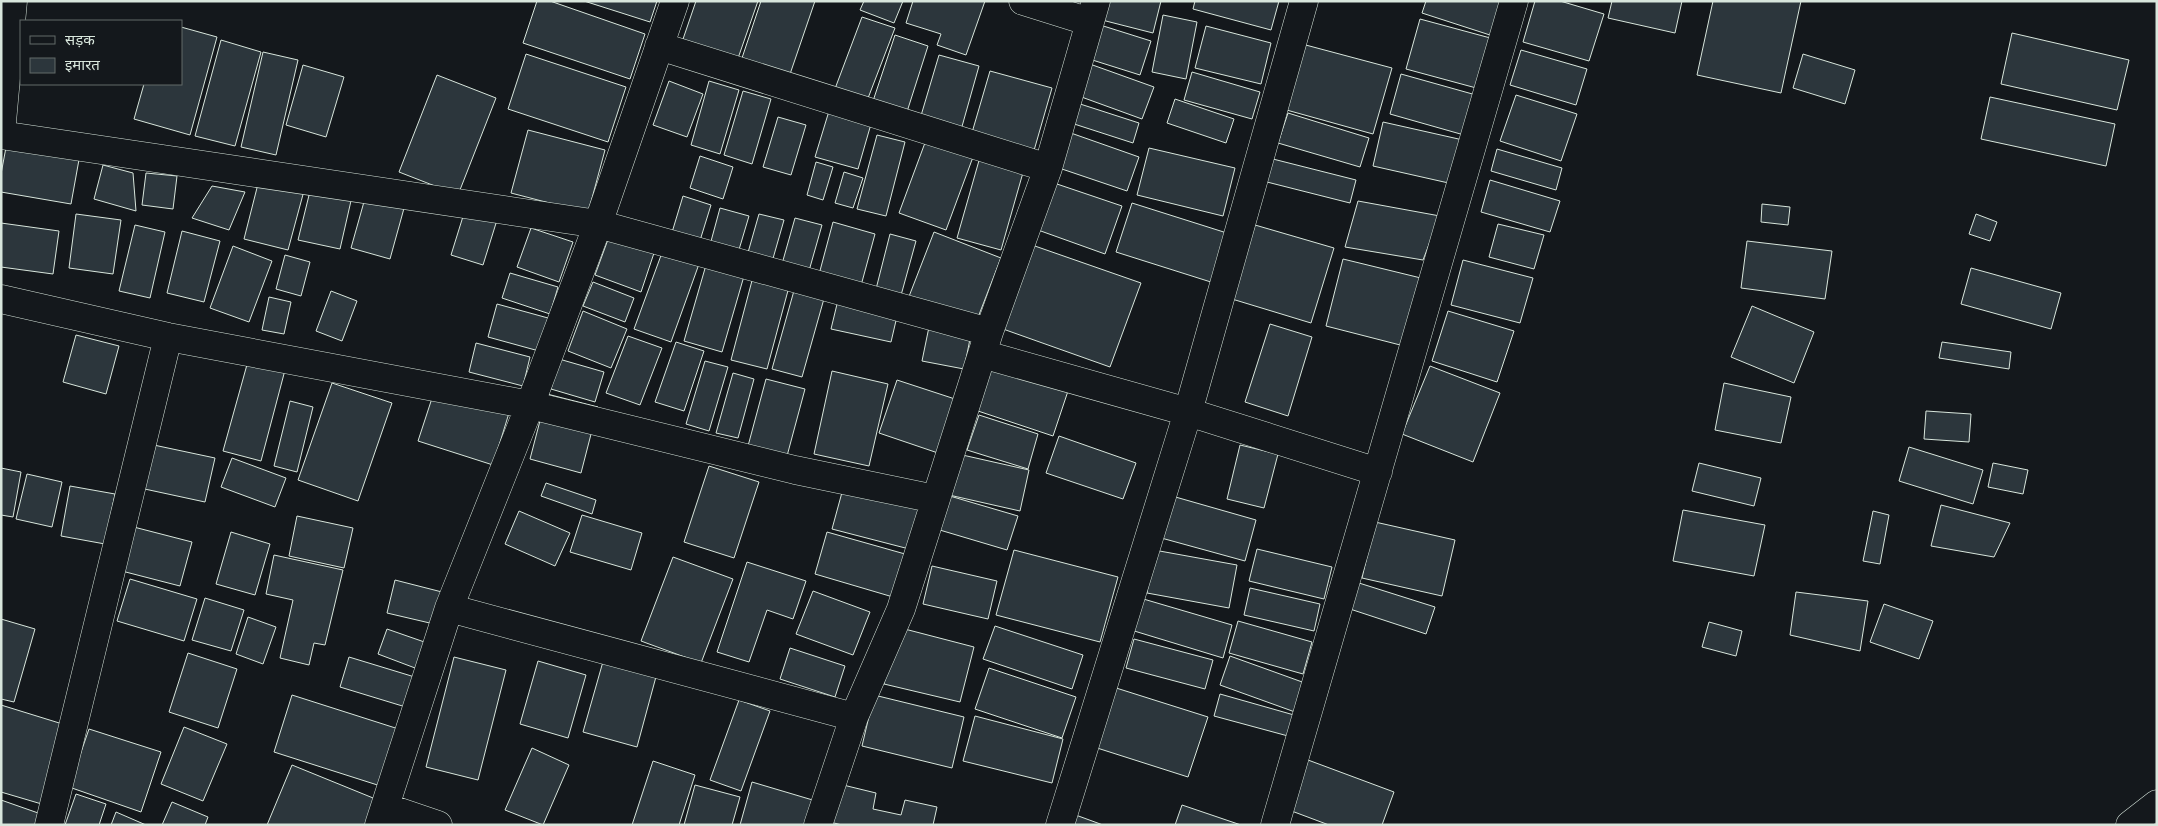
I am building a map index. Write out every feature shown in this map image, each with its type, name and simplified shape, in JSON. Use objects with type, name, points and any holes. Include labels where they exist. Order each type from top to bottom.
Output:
[{"type":"street","points":[[13,1],[1,134],[598,224],[986,343],[1188,412],[1378,472]]},
{"type":"street","points":[[438,825],[382,816],[449,608],[530,405],[598,224],[675,1]]},
{"type":"street","points":[[818,825],[854,716],[901,609],[986,343],[1048,168],[1093,12],[1023,1]]},
{"type":"street","points":[[1060,825],[1188,412],[1304,1]]},
{"type":"street","points":[[1275,825],[1514,1]]},
{"type":"street","points":[[659,46],[1048,168]]},
{"type":"street","points":[[1,298],[168,337],[530,405],[795,470],[936,499]]},
{"type":"street","points":[[49,825],[168,337]]},
{"type":"street","points":[[449,608],[854,716]]},
{"type":"street","points":[[2130,825],[2157,804]]},
{"type":"building","points":[[537,1],[550,1],[645,34],[630,79],[523,43]]},
{"type":"building","points":[[584,1],[657,1],[650,22]]},
{"type":"building","points":[[696,1],[758,1],[736,64],[681,45]]},
{"type":"building","points":[[761,1],[815,1],[788,80],[740,64]]},
{"type":"building","points":[[864,1],[903,1],[894,23],[860,10]]},
{"type":"building","points":[[913,1],[985,1],[966,55],[937,45],[941,34],[906,23]]},
{"type":"building","points":[[1102,1],[1161,1],[1153,33],[1098,19]]},
{"type":"building","points":[[1195,1],[1279,1],[1271,30],[1193,9]]},
{"type":"building","points":[[1426,1],[1505,1],[1493,36],[1422,13]]},
{"type":"building","points":[[1535,1],[1560,1],[1604,14],[1589,61],[1523,42]]},
{"type":"building","points":[[1612,1],[1682,1],[1675,33],[1608,18]]},
{"type":"building","points":[[1713,1],[1801,1],[1781,93],[1697,75]]},
{"type":"building","points":[[1163,15],[1197,22],[1186,79],[1152,72]]},
{"type":"building","points":[[862,17],[895,28],[865,106],[833,94]]},
{"type":"building","points":[[1420,19],[1494,39],[1480,89],[1406,69]]},
{"type":"building","points":[[1097,24],[1151,41],[1140,75],[1086,58]]},
{"type":"building","points":[[1206,26],[1271,43],[1261,84],[1195,68]]},
{"type":"building","points":[[182,27],[217,37],[190,135],[134,119],[144,85],[182,85]]},
{"type":"building","points":[[2012,33],[2129,60],[2117,110],[2001,84]]},
{"type":"building","points":[[895,35],[928,46],[905,118],[871,107]]},
{"type":"building","points":[[221,40],[261,52],[235,146],[195,136]]},
{"type":"building","points":[[1302,44],[1392,68],[1373,134],[1283,109]]},
{"type":"building","points":[[1521,50],[1587,69],[1576,105],[1510,85]]},
{"type":"building","points":[[263,52],[298,60],[276,155],[241,147]]},
{"type":"building","points":[[526,54],[626,87],[608,142],[508,109]]},
{"type":"building","points":[[1803,54],[1855,70],[1845,104],[1793,88]]},
{"type":"building","points":[[939,55],[979,66],[961,130],[920,119]]},
{"type":"building","points":[[1087,63],[1154,87],[1142,119],[1076,95]]},
{"type":"building","points":[[303,65],[344,77],[326,137],[286,125]]},
{"type":"building","points":[[990,71],[1052,88],[1033,154],[971,136]]},
{"type":"building","points":[[1192,72],[1260,92],[1252,119],[1184,100]]},
{"type":"building","points":[[1401,74],[1476,95],[1464,135],[1390,114]]},
{"type":"building","points":[[437,75],[496,98],[458,195],[399,172]]},
{"type":"building","points":[[669,81],[703,94],[687,137],[653,125]]},
{"type":"building","points":[[709,81],[739,90],[720,154],[691,145]]},
{"type":"building","points":[[743,91],[771,99],[752,164],[724,155]]},
{"type":"building","points":[[1516,95],[1577,114],[1561,161],[1500,141]]},
{"type":"building","points":[[1990,97],[2115,124],[2106,166],[1981,139]]},
{"type":"building","points":[[1175,99],[1234,119],[1226,143],[1167,123]]},
{"type":"building","points":[[1074,102],[1139,123],[1133,143],[1068,122]]},
{"type":"building","points":[[829,111],[871,124],[858,169],[815,157]]},
{"type":"building","points":[[1288,113],[1369,138],[1360,167],[1278,143]]},
{"type":"building","points":[[778,117],[806,125],[791,175],[763,167]]},
{"type":"building","points":[[1383,122],[1463,140],[1453,184],[1373,166]]},
{"type":"building","points":[[528,130],[605,150],[588,213],[511,193]]},
{"type":"building","points":[[1068,132],[1139,157],[1127,191],[1056,167]]},
{"type":"building","points":[[877,135],[905,142],[886,216],[857,209]]},
{"type":"building","points":[[926,140],[973,157],[946,230],[899,213]]},
{"type":"building","points":[[7,142],[80,154],[71,204],[1,192],[1,174]]},
{"type":"building","points":[[1149,148],[1235,168],[1223,216],[1137,195]]},
{"type":"building","points":[[1497,149],[1562,168],[1556,190],[1491,171]]},
{"type":"building","points":[[700,156],[733,167],[723,199],[690,188]]},
{"type":"building","points":[[980,157],[1024,169],[1001,250],[957,238]]},
{"type":"building","points":[[1269,158],[1356,180],[1350,203],[1263,181]]},
{"type":"building","points":[[816,162],[833,167],[823,200],[807,195]]},
{"type":"building","points":[[103,165],[133,173],[136,211],[94,199]]},
{"type":"building","points":[[844,172],[863,178],[853,208],[835,203]]},
{"type":"building","points":[[146,173],[177,176],[173,209],[142,205]]},
{"type":"building","points":[[260,176],[305,187],[288,250],[244,239]]},
{"type":"building","points":[[1490,180],[1560,201],[1550,232],[1481,212]]},
{"type":"building","points":[[312,183],[353,192],[340,249],[298,240]]},
{"type":"building","points":[[1054,183],[1122,206],[1105,254],[1038,230]]},
{"type":"building","points":[[212,186],[245,192],[229,230],[192,218]]},
{"type":"building","points":[[367,191],[406,201],[390,259],[351,248]]},
{"type":"building","points":[[683,196],[711,205],[698,247],[670,239]]},
{"type":"building","points":[[1358,201],[1440,216],[1423,260],[1345,247]]},
{"type":"building","points":[[1132,203],[1230,234],[1214,283],[1116,252]]},
{"type":"building","points":[[1762,204],[1790,207],[1788,225],[1761,222]]},
{"type":"building","points":[[720,208],[749,216],[738,253],[710,245]]},
{"type":"building","points":[[465,210],[497,220],[483,265],[451,255]]},
{"type":"building","points":[[76,214],[121,220],[113,274],[69,268]]},
{"type":"building","points":[[759,214],[784,220],[772,262],[747,256]]},
{"type":"building","points":[[1976,214],[1997,222],[1990,241],[1969,234]]},
{"type":"building","points":[[795,218],[822,225],[807,278],[780,271]]},
{"type":"building","points":[[833,222],[875,234],[859,293],[817,282]]},
{"type":"building","points":[[1,223],[59,231],[53,274],[1,267]]},
{"type":"building","points":[[1498,224],[1544,235],[1534,269],[1489,257]]},
{"type":"building","points":[[135,225],[165,232],[150,298],[119,291]]},
{"type":"building","points":[[1255,225],[1334,248],[1311,323],[1232,299]]},
{"type":"building","points":[[531,228],[573,242],[559,282],[517,267]]},
{"type":"building","points":[[182,231],[220,241],[204,302],[167,293]]},
{"type":"building","points":[[934,232],[1001,258],[975,325],[908,299]]},
{"type":"building","points":[[610,234],[655,250],[641,292],[595,275]]},
{"type":"building","points":[[890,234],[916,241],[900,299],[875,293]]},
{"type":"building","points":[[1747,241],[1832,251],[1825,299],[1741,288]]},
{"type":"building","points":[[1032,245],[1141,283],[1110,367],[1003,329]]},
{"type":"building","points":[[233,246],[272,261],[249,322],[210,308]]},
{"type":"building","points":[[663,250],[699,264],[671,342],[634,329]]},
{"type":"building","points":[[285,255],[310,262],[301,296],[276,289]]},
{"type":"building","points":[[1343,259],[1425,279],[1408,347],[1326,326]]},
{"type":"building","points":[[1463,260],[1533,278],[1520,323],[1451,305]]},
{"type":"building","points":[[706,265],[744,276],[722,352],[684,341]]},
{"type":"building","points":[[1971,268],[2061,293],[2051,329],[1961,304]]},
{"type":"building","points":[[510,273],[558,287],[550,314],[502,298]]},
{"type":"building","points":[[754,273],[790,283],[767,369],[731,360]]},
{"type":"building","points":[[593,282],[634,298],[625,322],[583,306]]},
{"type":"building","points":[[795,287],[825,295],[802,377],[772,369]]},
{"type":"building","points":[[331,291],[357,301],[342,341],[316,331]]},
{"type":"building","points":[[269,297],[291,302],[284,334],[262,330]]},
{"type":"building","points":[[838,300],[898,312],[891,342],[831,329]]},
{"type":"building","points":[[497,304],[548,318],[539,351],[488,337]]},
{"type":"building","points":[[1752,306],[1814,332],[1794,383],[1731,357]]},
{"type":"building","points":[[583,311],[627,329],[611,368],[568,351]]},
{"type":"building","points":[[1448,311],[1514,331],[1497,382],[1432,361]]},
{"type":"building","points":[[930,322],[972,329],[964,369],[922,361]]},
{"type":"building","points":[[1270,324],[1312,337],[1288,416],[1245,402]]},
{"type":"building","points":[[76,335],[119,346],[106,394],[63,382]]},
{"type":"building","points":[[628,336],[662,348],[640,405],[606,393]]},
{"type":"building","points":[[676,342],[704,351],[684,411],[655,402]]},
{"type":"building","points":[[1942,342],[2011,352],[2009,369],[1939,358]]},
{"type":"building","points":[[476,343],[530,357],[523,386],[469,372]]},
{"type":"building","points":[[559,359],[604,372],[595,402],[551,389]]},
{"type":"building","points":[[989,359],[1070,385],[1053,436],[972,409]]},
{"type":"building","points":[[248,361],[285,370],[261,461],[223,451]]},
{"type":"building","points":[[705,361],[728,367],[709,431],[686,424]]},
{"type":"building","points":[[1430,366],[1500,393],[1473,462],[1402,434]]},
{"type":"building","points":[[832,371],[888,384],[869,466],[814,454]]},
{"type":"building","points":[[733,373],[754,379],[738,438],[716,433]]},
{"type":"building","points":[[766,379],[805,389],[787,456],[748,446]]},
{"type":"building","points":[[897,380],[955,399],[938,453],[879,433]]},
{"type":"building","points":[[332,383],[392,403],[358,501],[298,480]]},
{"type":"building","points":[[1724,383],[1791,397],[1781,443],[1715,430]]},
{"type":"building","points":[[435,389],[509,413],[493,465],[418,441]]},
{"type":"building","points":[[547,394],[598,407],[581,473],[530,459]]},
{"type":"building","points":[[290,401],[313,407],[297,472],[274,466]]},
{"type":"building","points":[[1926,411],[1971,414],[1969,442],[1924,439]]},
{"type":"building","points":[[979,415],[1038,434],[1028,469],[967,450]]},
{"type":"building","points":[[1059,436],[1136,463],[1123,499],[1046,473]]},
{"type":"building","points":[[149,444],[215,458],[205,502],[140,488]]},
{"type":"building","points":[[1240,445],[1278,454],[1264,508],[1227,499]]},
{"type":"building","points":[[1909,447],[1983,470],[1973,504],[1899,481]]},
{"type":"building","points":[[958,454],[1029,470],[1020,511],[949,495]]},
{"type":"building","points":[[232,458],[286,478],[275,507],[221,487]]},
{"type":"building","points":[[1699,463],[1761,478],[1754,506],[1692,491]]},
{"type":"building","points":[[1993,463],[2028,470],[2023,494],[1988,487]]},
{"type":"building","points":[[709,466],[759,482],[734,558],[684,542]]},
{"type":"building","points":[[1,468],[21,472],[13,517],[1,515]]},
{"type":"building","points":[[27,474],[62,482],[52,527],[16,519]]},
{"type":"building","points":[[546,483],[596,500],[592,514],[541,496]]},
{"type":"building","points":[[844,485],[924,507],[913,550],[832,529]]},
{"type":"building","points":[[70,486],[115,494],[105,544],[61,536]]},
{"type":"building","points":[[943,494],[1018,516],[1007,550],[933,528]]},
{"type":"building","points":[[1165,494],[1256,520],[1245,561],[1154,536]]},
{"type":"building","points":[[1941,505],[2010,523],[1994,557],[1931,546]]},
{"type":"building","points":[[1683,510],[1765,525],[1754,576],[1673,561]]},
{"type":"building","points":[[519,511],[570,533],[555,566],[505,544]]},
{"type":"building","points":[[1873,511],[1889,515],[1880,564],[1863,561]]},
{"type":"building","points":[[582,515],[642,533],[631,570],[570,552]]},
{"type":"building","points":[[297,516],[353,528],[344,568],[289,556]]},
{"type":"building","points":[[1375,522],[1455,540],[1442,596],[1362,578]]},
{"type":"building","points":[[126,525],[192,542],[180,586],[114,569]]},
{"type":"building","points":[[231,532],[270,544],[255,595],[216,584]]},
{"type":"building","points":[[827,532],[905,554],[893,597],[815,574]]},
{"type":"building","points":[[1257,549],[1332,567],[1324,599],[1249,581]]},
{"type":"building","points":[[1014,550],[1118,577],[1100,642],[996,615]]},
{"type":"building","points":[[1154,550],[1237,565],[1229,608],[1147,593]]},
{"type":"building","points":[[274,555],[343,570],[325,645],[314,643],[309,665],[280,658],[293,600],[266,594]]},
{"type":"building","points":[[673,557],[733,579],[701,663],[641,641]]},
{"type":"building","points":[[747,562],[806,581],[793,619],[767,610],[749,662],[717,652]]},
{"type":"building","points":[[932,566],[997,581],[988,619],[923,604]]},
{"type":"building","points":[[130,579],[197,599],[184,641],[117,621]]},
{"type":"building","points":[[395,580],[442,592],[434,624],[387,613]]},
{"type":"building","points":[[1359,583],[1435,607],[1426,634],[1350,609]]},
{"type":"building","points":[[1250,588],[1320,604],[1314,631],[1244,615]]},
{"type":"building","points":[[813,591],[870,612],[853,655],[796,634]]},
{"type":"building","points":[[1796,592],[1868,601],[1860,651],[1790,635]]},
{"type":"building","points":[[205,598],[244,610],[231,651],[192,640]]},
{"type":"building","points":[[1140,598],[1232,625],[1223,658],[1131,630]]},
{"type":"building","points":[[1884,604],[1933,621],[1919,659],[1870,642]]},
{"type":"building","points":[[248,617],[276,627],[263,664],[236,654]]},
{"type":"building","points":[[1,619],[35,629],[14,702],[1,699]]},
{"type":"building","points":[[1238,621],[1312,642],[1303,674],[1229,653]]},
{"type":"building","points":[[1709,622],[1742,631],[1736,656],[1702,647]]},
{"type":"building","points":[[995,626],[1083,655],[1072,689],[983,659]]},
{"type":"building","points":[[897,627],[974,647],[960,702],[884,684]]},
{"type":"building","points":[[387,629],[433,645],[423,671],[378,654]]},
{"type":"building","points":[[1134,639],[1213,660],[1205,689],[1126,668]]},
{"type":"building","points":[[790,648],[845,666],[835,697],[780,679]]},
{"type":"building","points":[[188,653],[237,669],[218,728],[169,712]]},
{"type":"building","points":[[1230,656],[1305,683],[1295,712],[1220,685]]},
{"type":"building","points":[[349,657],[418,678],[409,708],[340,687]]},
{"type":"building","points":[[454,657],[506,670],[478,780],[426,767]]},
{"type":"building","points":[[604,658],[657,673],[637,747],[583,732]]},
{"type":"building","points":[[538,661],[586,675],[568,738],[520,724]]},
{"type":"building","points":[[989,668],[1076,697],[1062,738],[975,709]]},
{"type":"building","points":[[1113,687],[1208,717],[1188,777],[1094,747]]},
{"type":"building","points":[[1220,694],[1294,715],[1288,736],[1214,716]]},
{"type":"building","points":[[292,695],[408,732],[390,789],[274,752]]},
{"type":"building","points":[[874,695],[964,717],[952,768],[862,746]]},
{"type":"building","points":[[739,700],[770,711],[741,791],[710,780]]},
{"type":"building","points":[[1,705],[69,726],[45,805],[1,792]]},
{"type":"building","points":[[975,716],[1063,739],[1052,783],[963,761]]},
{"type":"building","points":[[184,727],[227,744],[203,801],[161,784]]},
{"type":"building","points":[[89,729],[161,752],[141,812],[69,787]]},
{"type":"building","points":[[532,748],[569,765],[543,825],[505,810]]},
{"type":"building","points":[[1308,760],[1394,792],[1382,825],[1329,825],[1289,810]]},
{"type":"building","points":[[653,761],[695,775],[679,825],[632,825]]},
{"type":"building","points":[[292,765],[378,800],[368,825],[267,825]]},
{"type":"building","points":[[752,782],[816,801],[809,825],[740,825]]},
{"type":"building","points":[[839,784],[876,793],[873,809],[901,815],[905,800],[937,807],[933,825],[842,825],[830,822]]},
{"type":"building","points":[[695,785],[740,797],[732,825],[684,825]]},
{"type":"building","points":[[76,794],[106,804],[99,825],[65,825]]},
{"type":"building","points":[[1,800],[41,814],[38,825],[1,825]]},
{"type":"building","points":[[172,802],[208,817],[205,825],[162,825]]},
{"type":"building","points":[[1182,805],[1241,825],[1175,825]]},
{"type":"building","points":[[116,812],[146,825],[111,825]]},
{"type":"building","points":[[1073,814],[1103,825],[1069,825]]}]
